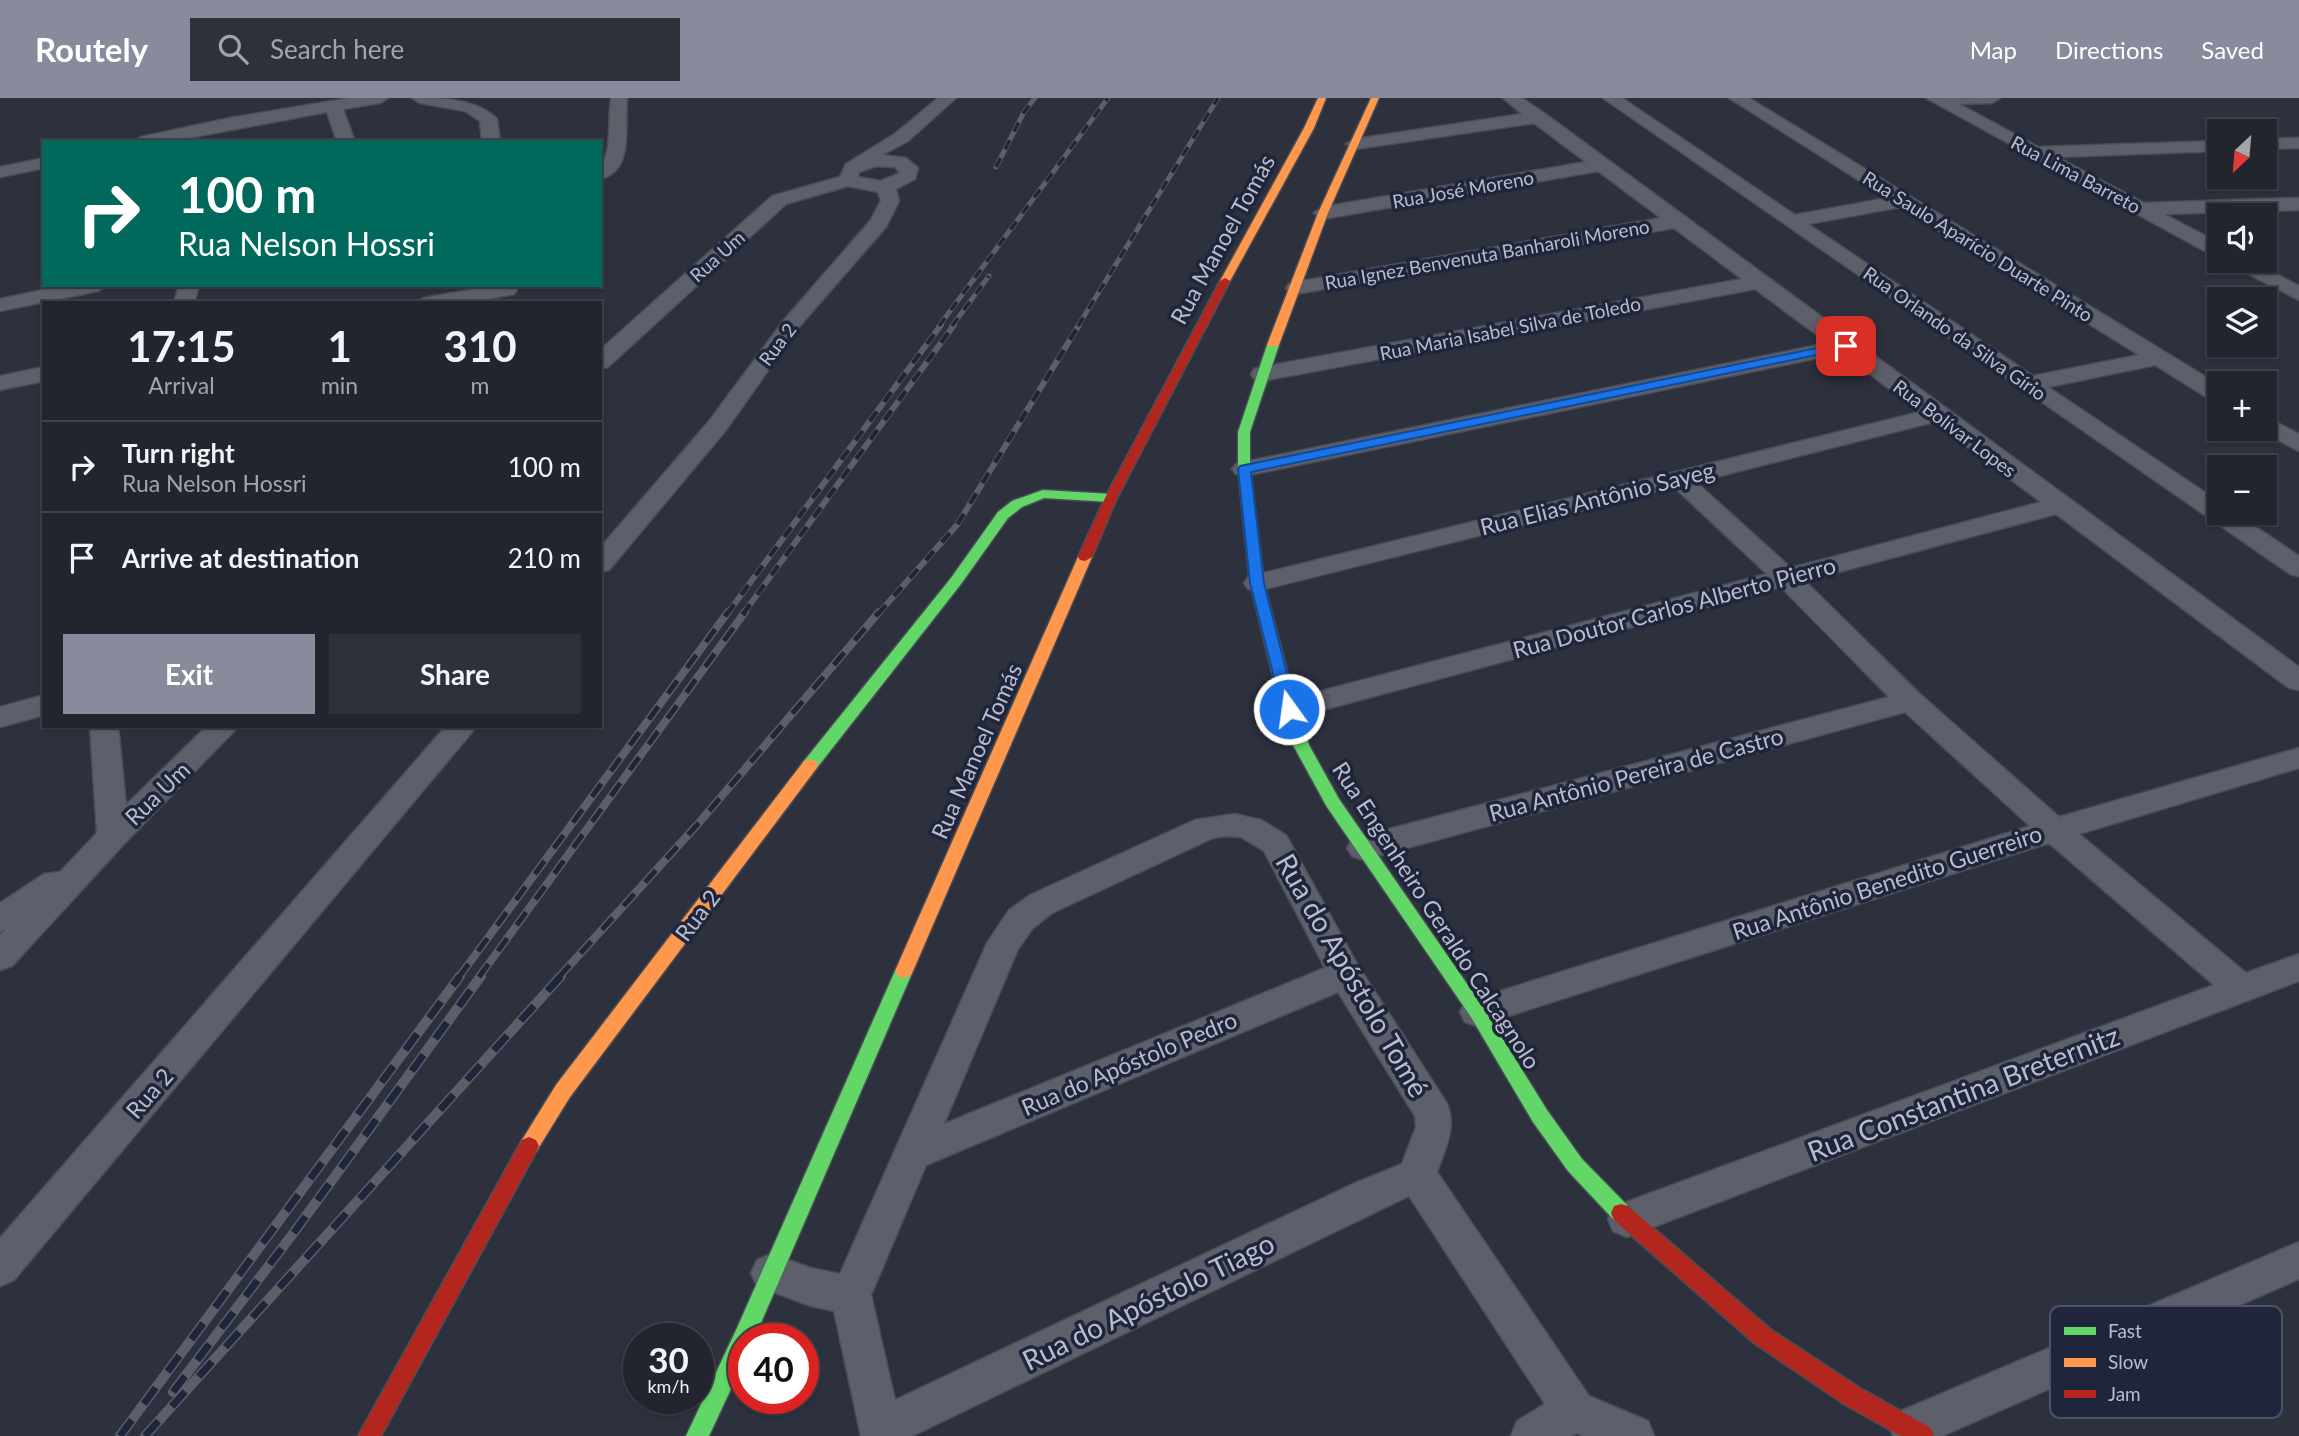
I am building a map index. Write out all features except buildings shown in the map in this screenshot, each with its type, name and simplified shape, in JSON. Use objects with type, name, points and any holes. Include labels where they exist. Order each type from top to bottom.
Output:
[{"type":"street","points":[[159,140],[203,135],[269,107],[343,105],[380,98]]},
{"type":"street","points":[[420,98],[470,107],[488,119],[491,140]]},
{"type":"street","points":[[602,173],[610,169],[616,158],[619,98]]},
{"type":"street","points":[[862,163],[871,154],[902,136],[948,98]]},
{"type":"street","name":"Rua Manoel Tomás","points":[[697,1436],[1111,498],[1322,98]]},
{"type":"street","name":"Rua Engenheiro Geraldo Calcagnolo","points":[[1375,98],[1324,213],[1262,374],[1244,432],[1244,469],[1257,583],[1289,709],[1301,745],[1363,848],[1477,1012],[1540,1116],[1575,1165],[1627,1219],[1762,1336],[1852,1396],[1917,1432]]},
{"type":"street","name":"Rua Bolívar Lopes","points":[[1511,98],[2299,681]]},
{"type":"street","name":"Rua Orlando da Silva Gírio","points":[[1611,98],[2299,568]]},
{"type":"street","name":"Rua Saulo Aparício Duarte Pinto","points":[[1737,98],[2207,388]]},
{"type":"street","points":[[1935,99],[1992,98]]},
{"type":"street","name":"Rua Lima Barreto","points":[[1935,99],[2207,244]]},
{"type":"street","points":[[343,105],[346,140]]},
{"type":"street","points":[[1355,144],[1538,117]]},
{"type":"street","points":[[900,162],[904,155],[902,136]]},
{"type":"street","points":[[2277,144],[2299,143]]},
{"type":"street","points":[[2036,152],[2207,146]]},
{"type":"street","points":[[875,160],[900,162],[909,168],[909,175],[901,182],[886,186],[865,186],[850,180],[848,174],[852,168],[875,160]]},
{"type":"street","points":[[0,172],[42,163]]},
{"type":"street","name":"Rua José Moreno","points":[[1324,213],[1603,165]]},
{"type":"street","name":"Rua Um","points":[[602,360],[779,200],[789,195],[850,180]]},
{"type":"street","name":"Rua 2","points":[[602,562],[718,425],[791,324],[879,223],[890,201],[886,186]]},
{"type":"street","points":[[1794,221],[1904,201]]},
{"type":"street","points":[[2142,209],[2299,204]]},
{"type":"street","name":"Rua Ignez Benvenuta Banharoli Moreno","points":[[1296,288],[1679,221]]},
{"type":"street","points":[[2262,274],[2299,272]]},
{"type":"street","points":[[2262,274],[2299,295]]},
{"type":"street","name":"Rua Maria Isabel Silva de Toledo","points":[[1262,374],[1758,282]]},
{"type":"street","points":[[0,305],[71,288]]},
{"type":"street","points":[[445,301],[509,293]]},
{"type":"street","points":[[1244,469],[1846,346]]},
{"type":"street","points":[[2028,384],[2158,358]]},
{"type":"street","points":[[0,383],[42,374]]},
{"type":"street","name":"Rua Elias Antônio Sayeg","points":[[1257,583],[1936,415]]},
{"type":"street","points":[[2277,431],[2299,444]]},
{"type":"street","points":[[1678,478],[1786,577],[1910,701],[2054,830],[2241,988]]},
{"type":"street","name":"Rua 2","points":[[369,1436],[530,1144],[563,1091],[815,759],[956,581],[1003,515],[1017,504],[1043,494],[1111,498]]},
{"type":"street","name":"Rua Doutor Carlos Alberto Pierro","points":[[1289,709],[2060,505]]},
{"type":"street","name":"Rua Antônio Pereira de Castro","points":[[1363,848],[1910,701]]},
{"type":"street","points":[[0,717],[42,706]]},
{"type":"street","points":[[104,728],[113,836]]},
{"type":"street","name":"Rua Um","points":[[90,860],[223,728]]},
{"type":"street","name":"Rua 2","points":[[0,1268],[461,728]]},
{"type":"street","name":"Rua Antônio Benedito Guerreiro","points":[[1477,1012],[2054,830],[2299,758]]},
{"type":"street","name":"Rua do Apóstolo Tomé","points":[[850,1295],[1004,943],[1021,919],[1041,904],[1206,828],[1234,824],[1257,830],[1275,843],[1345,974],[1433,1113],[1434,1127],[1417,1175]]},
{"type":"street","points":[[0,919],[90,860]]},
{"type":"street","points":[[0,957],[90,860]]},
{"type":"street","name":"Rua Constantina Breternitz","points":[[1627,1219],[2299,967]]},
{"type":"street","name":"Rua do Apóstolo Pedro","points":[[914,1153],[1345,974]]},
{"type":"street","points":[[1417,1175],[1574,1411],[1633,1436]]},
{"type":"street","name":"Rua do Apóstolo Tiago","points":[[881,1432],[1366,1196],[1417,1175]]},
{"type":"street","points":[[2197,1306],[2299,1260]]},
{"type":"street","points":[[771,1273],[811,1287],[850,1295],[881,1432]]},
{"type":"street","points":[[1917,1432],[2050,1372]]},
{"type":"street","points":[[1532,1436],[1574,1411]]},
{"type":"railway","points":[[996,167],[1024,112],[1035,98]]},
{"type":"railway","points":[[939,326],[1108,98]]},
{"type":"railway","points":[[1078,326],[1218,98]]},
{"type":"railway","points":[[952,326],[989,276]]},
{"type":"railway","points":[[727,614],[941,325]]},
{"type":"railway","points":[[743,614],[954,325]]},
{"type":"railway","points":[[878,614],[957,525],[1079,325]]},
{"type":"railway","points":[[459,977],[728,612]]},
{"type":"railway","points":[[479,977],[745,612]]},
{"type":"railway","points":[[559,977],[697,825],[879,612]]},
{"type":"railway","points":[[120,1436],[460,976]]},
{"type":"railway","points":[[173,1392],[295,1231],[481,976]]},
{"type":"railway","points":[[145,1436],[561,976]]},
{"type":"traffic: fast","points":[[1273,345],[1244,432],[1244,469],[1257,583],[1289,709],[1301,745],[1333,803],[1477,1012],[1540,1116],[1575,1165],[1621,1213]]},
{"type":"traffic: fast","points":[[810,765],[956,581],[1003,515],[1017,504],[1043,494],[1111,498]]},
{"type":"traffic: fast","points":[[697,1436],[745,1335],[904,971]]},
{"type":"traffic: slow","points":[[1225,281],[1309,128],[1322,98]]},
{"type":"traffic: slow","points":[[1273,345],[1323,213],[1375,98]]},
{"type":"traffic: slow","points":[[904,971],[1085,557]]},
{"type":"traffic: slow","points":[[529,1146],[563,1091],[810,765]]},
{"type":"traffic: jam","points":[[1085,557],[1111,498],[1225,281]]},
{"type":"traffic: jam","points":[[369,1436],[529,1146]]},
{"type":"traffic: jam","points":[[1621,1213],[1762,1336],[1852,1396],[1923,1436]]},
{"type":"route","points":[[1289,709],[1257,583],[1244,469],[1846,346]]}]
